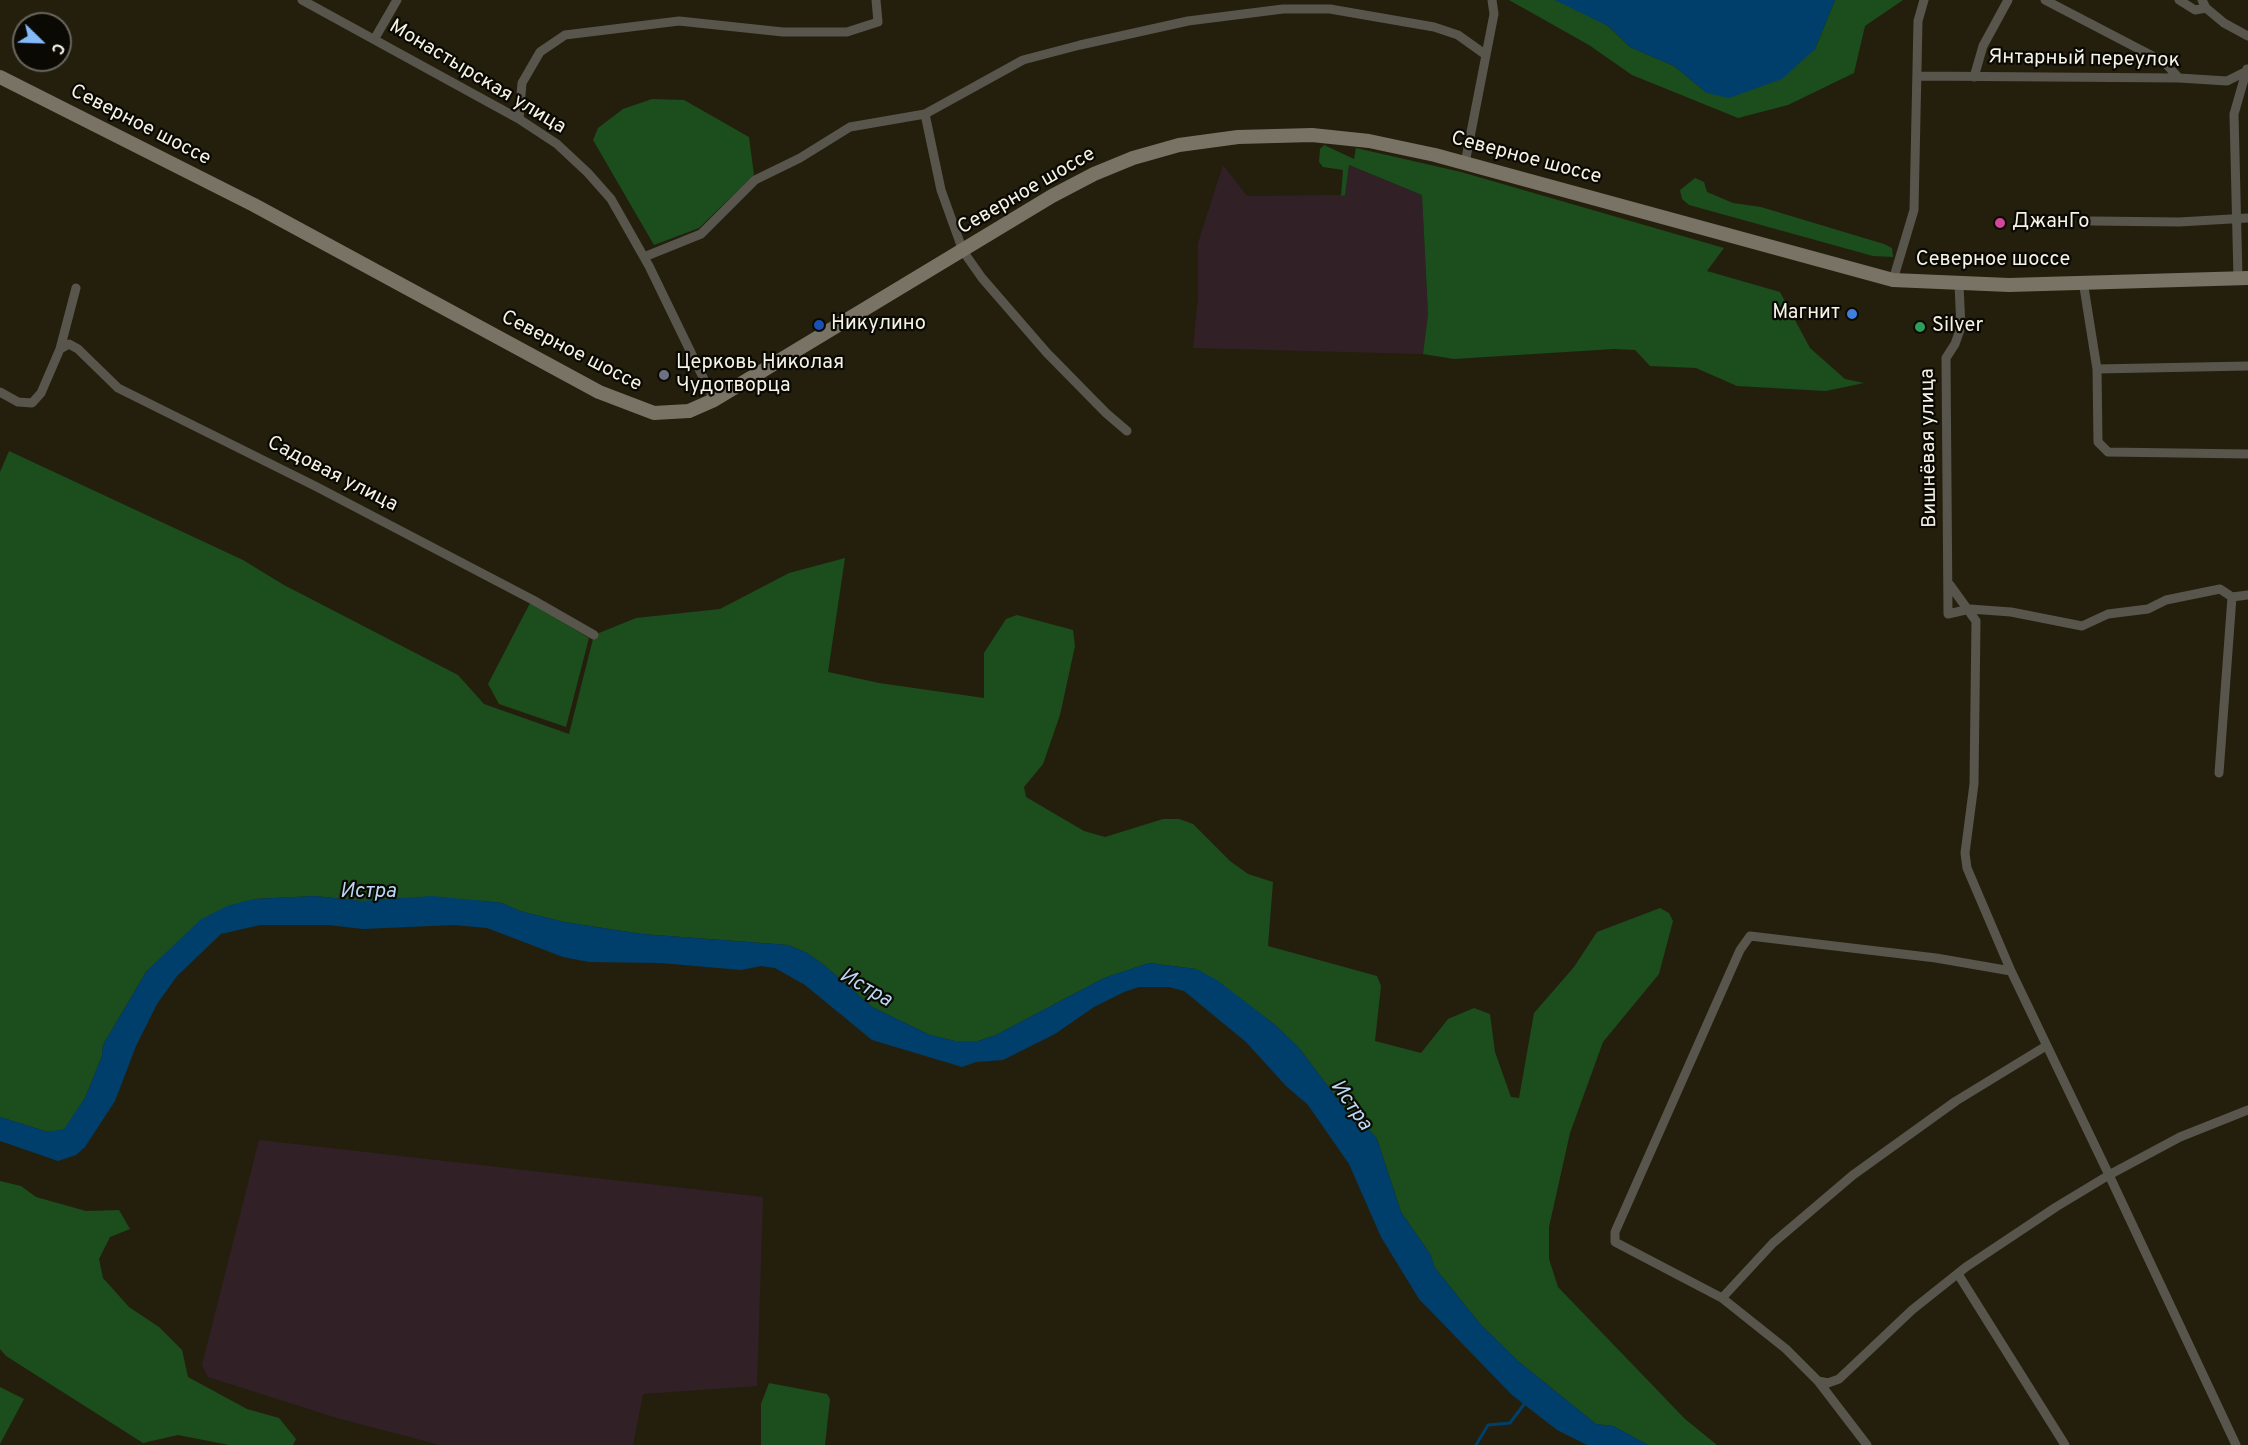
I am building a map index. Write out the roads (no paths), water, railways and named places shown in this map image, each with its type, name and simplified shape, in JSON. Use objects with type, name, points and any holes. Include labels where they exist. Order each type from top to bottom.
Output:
[{"type":"main road","name":"Северное шоссе","points":[[0,77],[254,205],[599,392],[654,413],[689,411],[714,400],[1052,196],[1094,174],[1133,158],[1179,145],[1238,137],[1312,135],[1369,141],[1465,163],[1893,280],[1959,285],[2243,278]]},
{"type":"street","name":"Монастырская улица","points":[[302,0],[519,118],[557,144],[611,199],[644,257],[714,400]]},
{"type":"street","points":[[375,38],[397,0]]},
{"type":"street","points":[[519,118],[522,83],[540,52],[565,35],[680,21],[783,32],[847,32],[878,22],[876,0]]},
{"type":"street","points":[[1465,163],[1494,14],[1492,0]]},
{"type":"street","points":[[1893,280],[1914,210],[1918,21],[1924,0]]},
{"type":"street","points":[[1974,77],[1983,46],[2008,0]]},
{"type":"street","points":[[2045,0],[2164,62],[2179,78]]},
{"type":"street","points":[[2179,0],[2195,10],[2204,4],[2224,23],[2248,36]]},
{"type":"street","points":[[644,257],[701,234],[755,180],[800,158],[850,127],[925,114],[1023,60],[1188,21],[1283,9],[1330,9],[1434,27],[1458,35],[1486,55]]},
{"type":"street","points":[[2243,278],[2236,218],[2234,114],[2247,69]]},
{"type":"street","name":"Янтарный переулок","points":[[1918,76],[2179,78],[2228,81],[2247,69]]},
{"type":"street","points":[[925,114],[940,190],[963,251],[982,278],[1047,353],[1127,431]]},
{"type":"street","points":[[2092,221],[2179,222],[2248,218]]},
{"type":"street","points":[[2083,281],[2097,369],[2098,442],[2108,452],[2248,454]]},
{"type":"street","name":"Вишнёвая улица","points":[[1959,285],[1961,327],[1955,344],[1946,358],[1950,585],[1948,614],[1970,609]]},
{"type":"street","points":[[0,392],[18,402],[33,403],[41,393],[60,349],[76,288]]},
{"type":"street","name":"Садовая улица","points":[[60,349],[69,344],[78,349],[118,388],[315,486],[533,600],[594,635]]},
{"type":"street","points":[[2097,369],[2248,366]]},
{"type":"street","points":[[1950,585],[1970,609],[1976,621],[1974,784],[1965,853],[1967,868],[2011,971],[2236,1445]]},
{"type":"street","points":[[1970,609],[2011,612],[2082,626],[2108,614],[2148,609],[2166,600],[2220,590],[2232,597],[2248,595]]},
{"type":"street","points":[[2219,773],[2232,597]]},
{"type":"street","points":[[1867,1445],[1818,1381],[1786,1349],[1722,1298],[1622,1247],[1615,1242],[1615,1232],[1740,950],[1750,936],[1936,958],[2011,971]]},
{"type":"street","points":[[1722,1298],[1773,1243],[1853,1175],[1956,1101],[2046,1046]]},
{"type":"street","points":[[1818,1381],[1828,1383],[1839,1379],[1912,1310],[1958,1274],[2109,1175],[2180,1137],[2248,1110]]},
{"type":"street","points":[[1958,1274],[2066,1445]]},
{"type":"water","points":[[1555,0],[1835,0],[1815,49],[1782,79],[1729,98],[1707,93],[1674,66],[1630,47],[1608,26]]},
{"type":"water","points":[[315,896],[361,901],[432,896],[484,901],[502,903],[520,911],[564,922],[642,934],[788,945],[807,953],[824,965],[872,1007],[930,1035],[955,1041],[978,1041],[996,1035],[1104,978],[1149,963],[1196,969],[1217,980],[1274,1024],[1299,1048],[1349,1114],[1357,1116],[1377,1139],[1401,1212],[1430,1254],[1435,1268],[1481,1325],[1518,1361],[1596,1424],[1613,1426],[1648,1445],[1587,1445],[1557,1430],[1512,1395],[1419,1299],[1381,1237],[1349,1164],[1308,1105],[1286,1086],[1246,1042],[1184,991],[1169,987],[1139,987],[1124,992],[1094,1007],[1055,1034],[1003,1060],[976,1062],[962,1067],[872,1040],[805,985],[775,968],[761,966],[741,970],[661,963],[589,962],[563,957],[487,928],[454,925],[363,929],[329,925],[260,925],[221,934],[177,976],[157,1004],[136,1046],[115,1101],[85,1147],[76,1155],[58,1161],[0,1141],[0,1117],[48,1132],[64,1129],[85,1098],[102,1056],[103,1045],[146,972],[200,920],[227,906],[254,899]]},
{"type":"waterway","points":[[1476,1445],[1488,1425],[1510,1423],[1525,1403]]},
{"type":"place","name":"ДжанГо","points":[[2000,223]]},
{"type":"place","name":"Магнит","points":[[1852,314]]},
{"type":"place","name":"Никулино","points":[[819,325]]},
{"type":"place","name":"Silver","points":[[1920,327]]},
{"type":"place","name":"Церковь Николая Чудотворца","points":[[664,375]]},
{"type":"water label","name":"Истра","points":[[368,893]]},
{"type":"water label","name":"Истра","points":[[865,989]]},
{"type":"water label","name":"Истра","points":[[1350,1106]]}]
